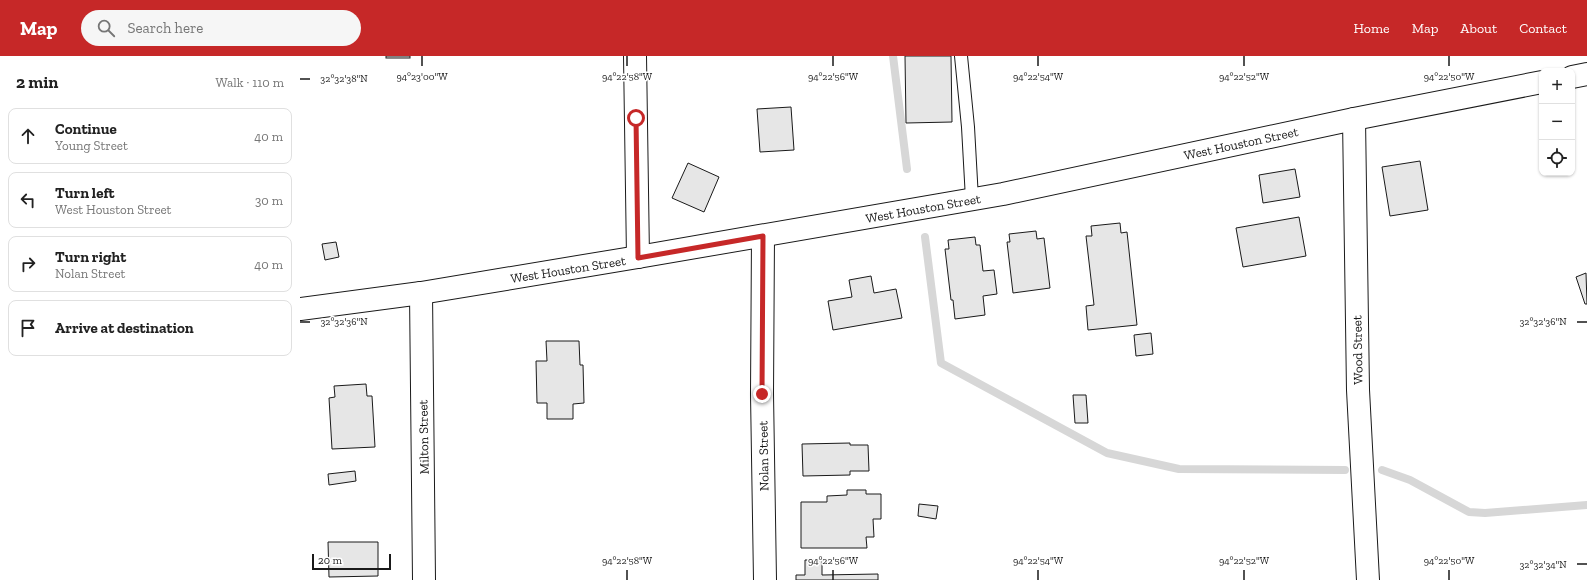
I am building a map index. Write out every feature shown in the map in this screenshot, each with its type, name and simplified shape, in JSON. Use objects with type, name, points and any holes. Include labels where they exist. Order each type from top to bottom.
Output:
[{"type":"street","points":[[635,56],[638,258]]},
{"type":"street","points":[[1575,76],[1587,74]]},
{"type":"street","name":"West Houston Street","points":[[300,309],[421,293],[638,258],[1003,194],[1539,83]]},
{"type":"street","name":"Wood Street","points":[[1354,120],[1358,390],[1368,580]]},
{"type":"street","name":"Nolan Street","points":[[763,236],[762,394],[765,580]]},
{"type":"street","name":"Milton Street","points":[[421,293],[424,580]]},
{"type":"lane","points":[[961,56],[968,127],[972,199]]},
{"type":"building","points":[[386,56],[410,56],[410,58],[386,58]]},
{"type":"building","points":[[905,56],[951,56],[952,122],[906,123]]},
{"type":"building","points":[[791,107],[794,150],[760,152],[757,109]]},
{"type":"building","points":[[1420,161],[1428,210],[1390,216],[1382,167]]},
{"type":"building","points":[[688,163],[719,177],[704,212],[672,198]]},
{"type":"building","points":[[1295,169],[1300,197],[1263,203],[1259,175]]},
{"type":"building","points":[[1299,217],[1306,256],[1243,267],[1236,228]]},
{"type":"building","points":[[1120,223],[1121,233],[1127,232],[1137,325],[1088,330],[1086,306],[1094,305],[1086,236],[1092,236],[1091,226]]},
{"type":"building","points":[[1036,231],[1037,239],[1044,238],[1050,288],[1013,293],[1007,242],[1010,242],[1009,234]]},
{"type":"building","points":[[975,237],[976,245],[980,245],[983,271],[994,270],[997,294],[983,296],[985,315],[955,319],[953,300],[951,300],[945,249],[949,249],[948,240]]},
{"type":"building","points":[[336,242],[339,257],[325,260],[322,244]]},
{"type":"building","points":[[1586,273],[1587,304],[1585,304],[1576,277]]},
{"type":"building","points":[[871,276],[874,293],[896,289],[902,318],[833,330],[828,301],[852,297],[849,280]]},
{"type":"building","points":[[1151,333],[1153,354],[1136,356],[1134,335]]},
{"type":"building","points":[[546,341],[579,341],[580,365],[583,365],[584,403],[573,404],[573,419],[547,419],[547,403],[537,403],[536,361],[547,361]]},
{"type":"building","points":[[366,384],[367,396],[372,396],[375,447],[332,449],[329,398],[335,397],[334,386]]},
{"type":"building","points":[[1073,395],[1086,395],[1088,423],[1075,423]]},
{"type":"building","points":[[850,443],[850,445],[868,445],[869,471],[850,471],[850,475],[803,476],[802,444]]},
{"type":"building","points":[[355,471],[356,481],[329,485],[328,474]]},
{"type":"building","points":[[847,490],[866,490],[866,494],[881,494],[881,519],[873,519],[874,537],[866,537],[867,548],[801,548],[801,502],[827,502],[827,496],[847,495]]},
{"type":"building","points":[[919,504],[938,506],[936,519],[918,516]]},
{"type":"building","points":[[328,542],[378,542],[378,576],[329,577]]},
{"type":"building","points":[[805,560],[822,560],[822,575],[878,574],[878,580],[796,580],[796,575],[805,575]]},
{"type":"waterway","points":[[893,56],[907,169]]},
{"type":"waterway","points":[[925,237],[941,363],[1107,453],[1179,469],[1345,470]]},
{"type":"waterway","points":[[1382,470],[1410,480],[1469,512],[1485,513],[1587,505]]},
{"type":"route","points":[[636,118],[638,258],[763,236],[762,394]]}]
